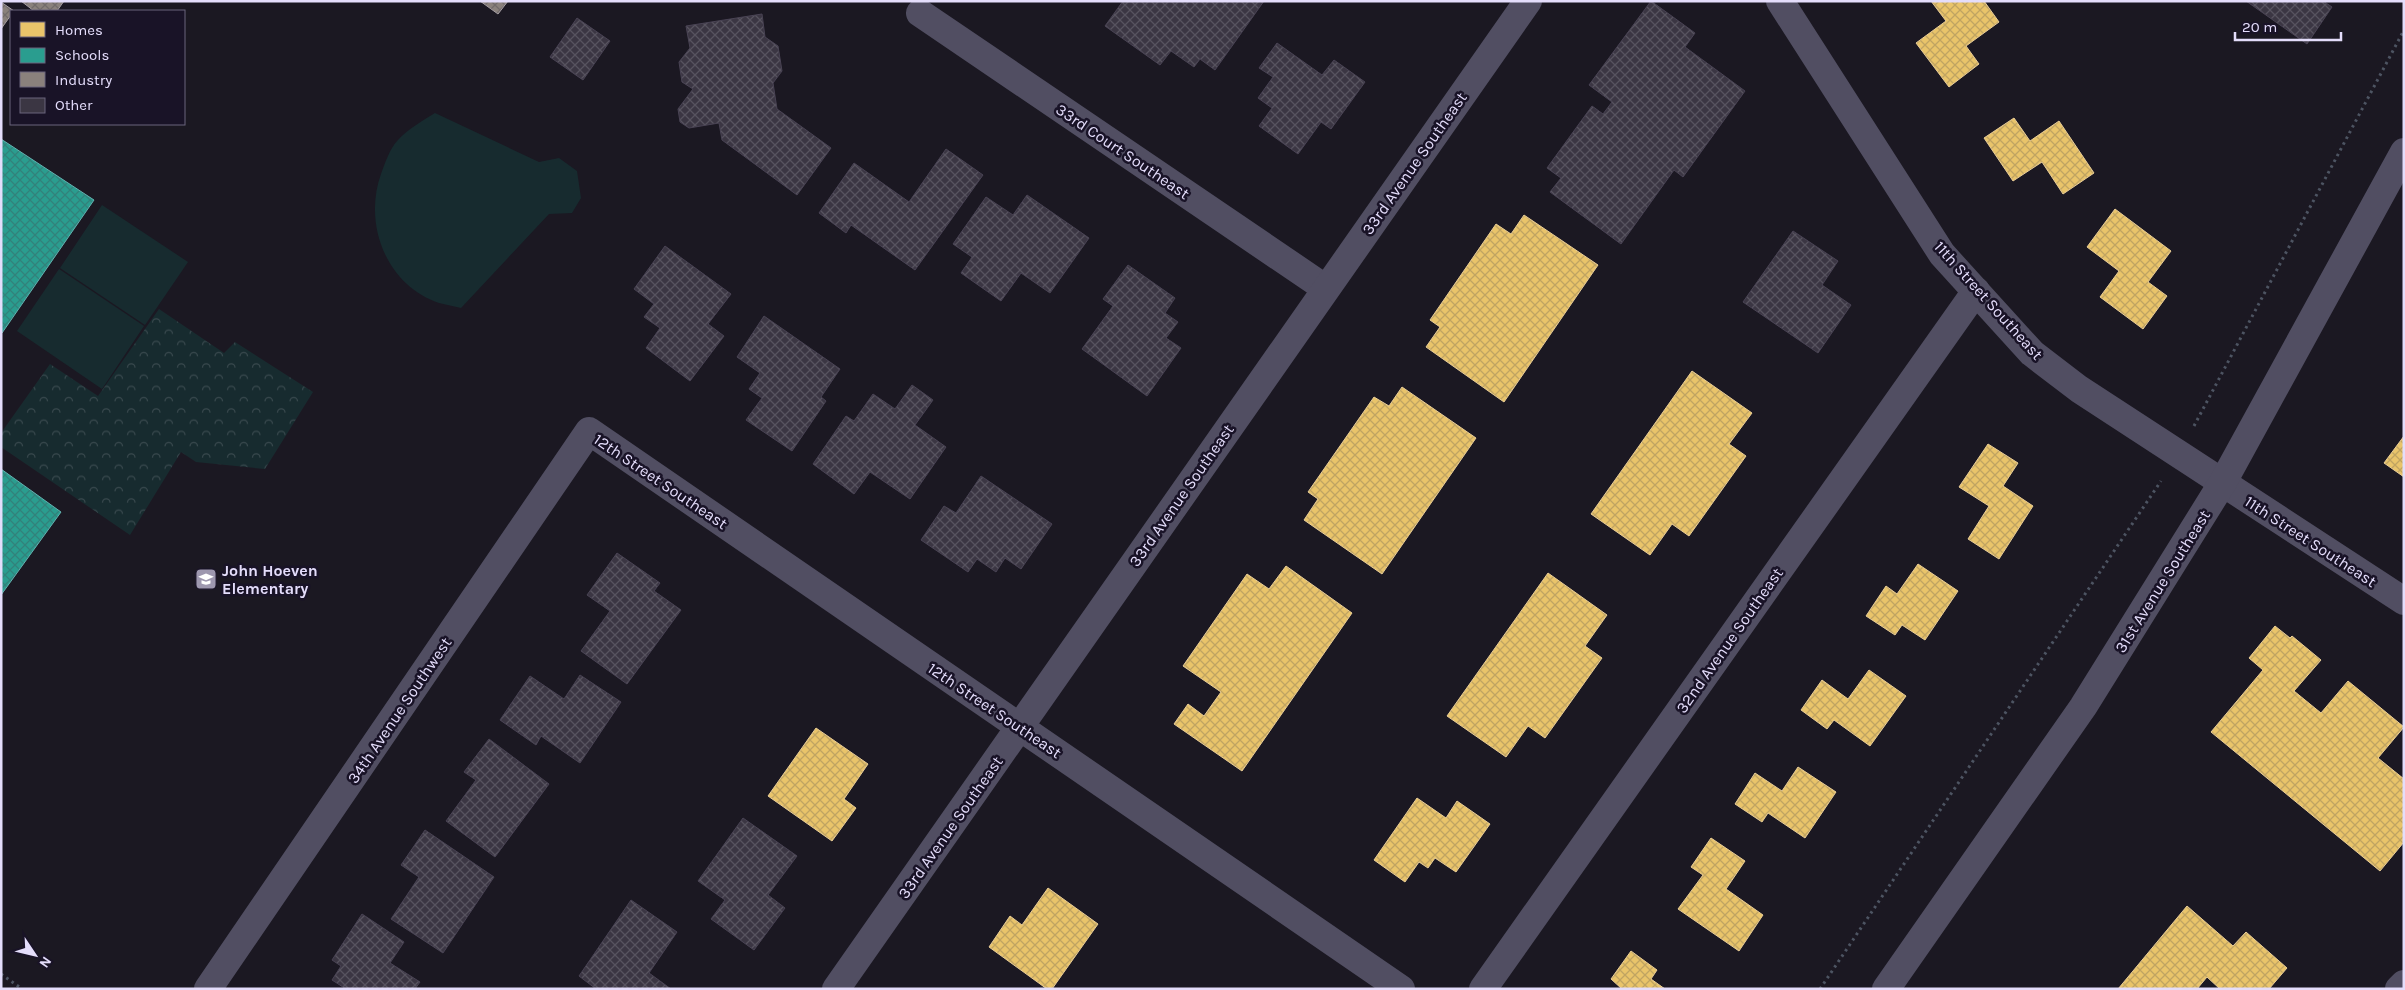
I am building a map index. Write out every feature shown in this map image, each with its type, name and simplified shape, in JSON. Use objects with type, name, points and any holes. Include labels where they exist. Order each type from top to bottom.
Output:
[{"type":"street","name":"33rd Avenue Southeast","points":[[836,989],[1325,288],[1528,1]]},
{"type":"street","name":"11th Street Southeast","points":[[1780,1],[1942,254],[2032,353],[2079,389],[2404,601]]},
{"type":"street","name":"33rd Court Southeast","points":[[920,13],[1325,288]]},
{"type":"street","name":"31st Avenue Southeast","points":[[1886,989],[2083,707],[2223,482],[2404,152]]},
{"type":"street","name":"32nd Avenue Southeast","points":[[1482,989],[1976,291]]},
{"type":"street","name":"12th Street Southeast","points":[[589,431],[1402,989]]},
{"type":"street","name":"34th Avenue Southwest","points":[[208,989],[589,431]]},
{"type":"street","points":[[2399,989],[2404,984]]},
{"type":"path","points":[[1820,989],[2147,503],[2206,405],[2404,30]]},
{"type":"path","points":[[1,974],[22,989]]},
{"type":"green space","points":[[435,113],[539,162],[559,158],[577,171],[581,198],[572,213],[549,214],[461,308],[439,303],[421,294],[405,282],[383,250],[377,232],[375,213],[376,193],[390,151],[406,132]]},
{"type":"green space","points":[[102,205],[188,262],[145,325],[60,268]]},
{"type":"green space","points":[[59,269],[144,326],[102,389],[17,331]]},
{"type":"green space","points":[[159,309],[224,353],[235,342],[313,392],[265,469],[196,462],[181,452],[130,535],[1,447],[1,433],[50,364],[98,396]]},
{"type":"building: Homes","points":[[1931,1],[1984,1],[1999,22],[1966,46],[1979,64],[1949,87],[1916,43],[1946,21]]},
{"type":"building: Homes","points":[[2014,118],[2030,141],[2059,121],[2094,173],[2063,194],[2042,162],[2013,181],[1984,138]]},
{"type":"building: Homes","points":[[2115,209],[2171,251],[2148,282],[2167,296],[2143,329],[2100,297],[2119,271],[2087,247]]},
{"type":"building: Homes","points":[[1524,215],[1598,265],[1504,402],[1426,347],[1440,327],[1430,320],[1496,224],[1511,234]]},
{"type":"building: Homes","points":[[1692,371],[1752,413],[1729,444],[1746,456],[1689,536],[1672,524],[1650,555],[1591,514]]},
{"type":"building: Homes","points":[[1402,387],[1476,438],[1382,574],[1304,520],[1318,499],[1308,492],[1374,397],[1389,406]]},
{"type":"building: Homes","points":[[2404,436],[2404,477],[2384,463]]},
{"type":"building: Homes","points":[[1988,444],[2018,463],[2003,486],[2033,506],[1999,559],[1968,539],[1989,506],[1959,487]]},
{"type":"building: Homes","points":[[1918,564],[1958,591],[1925,640],[1902,625],[1895,635],[1866,616],[1886,586],[1897,594]]},
{"type":"building: Homes","points":[[1286,566],[1352,613],[1242,771],[1174,724],[1188,704],[1204,716],[1221,692],[1183,666],[1247,574],[1269,589]]},
{"type":"building: Homes","points":[[1548,573],[1607,615],[1585,646],[1602,658],[1545,738],[1528,726],[1506,757],[1447,716]]},
{"type":"building: Homes","points":[[2275,626],[2290,638],[2292,636],[2321,660],[2294,691],[2321,713],[2348,681],[2404,727],[2378,758],[2404,779],[2404,842],[2380,871],[2211,732],[2263,670],[2249,658]]},
{"type":"building: Homes","points":[[1869,670],[1906,696],[1870,746],[1834,720],[1827,729],[1801,710],[1822,680],[1848,699]]},
{"type":"building: Homes","points":[[816,728],[868,764],[844,799],[856,808],[832,841],[768,796]]},
{"type":"building: Homes","points":[[1798,767],[1836,792],[1805,838],[1768,813],[1762,822],[1735,804],[1755,773],[1782,791]]},
{"type":"building: Homes","points":[[1417,798],[1446,818],[1457,801],[1490,824],[1456,872],[1435,858],[1428,868],[1419,862],[1405,882],[1374,860]]},
{"type":"building: Homes","points":[[1711,838],[1745,861],[1726,889],[1763,915],[1739,951],[1678,909],[1703,875],[1691,867]]},
{"type":"building: Homes","points":[[1048,888],[1098,924],[1052,989],[1047,989],[989,947],[1010,916],[1022,925]]},
{"type":"building: Homes","points":[[2187,906],[2233,946],[2246,932],[2287,968],[2269,989],[2220,989],[2207,977],[2197,989],[2118,989]]},
{"type":"building: Homes","points":[[1631,951],[1657,970],[1651,979],[1665,989],[1622,989],[1611,979]]},
{"type":"building: Schools","points":[[1,139],[94,200],[2,333],[1,333]]},
{"type":"building: Schools","points":[[1,469],[61,512],[1,595]]},
{"type":"building: Industry","points":[[21,1],[64,1],[58,10],[33,10]]},
{"type":"building: Industry","points":[[480,1],[508,1],[498,14]]},
{"type":"building: Industry","points":[[1,2],[13,10],[10,10],[10,16],[1,29]]},
{"type":"building: Other","points":[[1123,1],[1264,1],[1215,70],[1200,59],[1194,67],[1171,51],[1160,65],[1105,26]]},
{"type":"building: Other","points":[[1651,1],[1695,33],[1685,47],[1745,91],[1683,177],[1674,170],[1621,244],[1550,192],[1561,178],[1547,168],[1592,106],[1603,114],[1612,102],[1589,85]]},
{"type":"building: Other","points":[[2246,1],[2323,1],[2332,7],[2307,44]]},
{"type":"building: Other","points":[[762,14],[765,37],[778,46],[782,71],[773,83],[777,109],[831,148],[797,195],[722,140],[719,123],[689,128],[680,122],[678,109],[693,89],[682,82],[679,62],[690,48],[686,26]]},
{"type":"building: Other","points":[[577,18],[610,41],[583,80],[550,57]]},
{"type":"building: Other","points":[[1277,43],[1322,75],[1334,60],[1365,82],[1331,129],[1321,122],[1298,154],[1259,126],[1272,108],[1258,98],[1273,77],[1259,68]]},
{"type":"building: Other","points":[[946,149],[983,175],[915,270],[851,225],[846,233],[819,213],[854,163],[909,202]]},
{"type":"building: Other","points":[[1027,195],[1089,238],[1050,293],[1021,273],[1001,301],[961,273],[972,257],[953,244],[986,197],[1013,215]]},
{"type":"building: Other","points":[[1793,231],[1838,261],[1822,285],[1851,305],[1818,353],[1743,302]]},
{"type":"building: Other","points":[[665,246],[731,294],[708,324],[724,336],[690,381],[646,348],[660,328],[644,317],[654,304],[634,289]]},
{"type":"building: Other","points":[[1128,265],[1175,298],[1165,313],[1178,322],[1166,338],[1181,348],[1147,396],[1082,349],[1113,306],[1103,299]]},
{"type":"building: Other","points":[[764,316],[840,369],[821,397],[826,401],[792,451],[746,420],[762,398],[749,389],[760,373],[737,357]]},
{"type":"building: Other","points":[[912,385],[933,400],[915,425],[946,447],[910,499],[870,472],[854,494],[813,464],[846,416],[854,421],[873,394],[895,409]]},
{"type":"building: Other","points":[[981,476],[1052,524],[1021,569],[1005,558],[996,572],[977,559],[968,572],[921,540],[944,506],[956,513]]},
{"type":"building: Other","points":[[617,553],[660,583],[654,591],[681,610],[627,684],[581,651],[610,611],[587,595]]},
{"type":"building: Other","points":[[580,675],[621,702],[580,763],[541,736],[536,745],[500,720],[530,676],[564,699]]},
{"type":"building: Other","points":[[489,739],[549,784],[495,857],[446,821],[476,780],[464,772]]},
{"type":"building: Other","points":[[743,818],[797,856],[768,895],[785,908],[754,950],[711,919],[725,900],[698,881]]},
{"type":"building: Other","points":[[425,830],[494,877],[443,953],[391,919],[419,877],[401,865]]},
{"type":"building: Other","points":[[631,900],[677,932],[649,973],[671,989],[596,989],[579,976]]},
{"type":"building: Other","points":[[362,914],[404,942],[390,963],[420,982],[415,989],[346,989],[332,980],[341,966],[332,960]]},
{"type":"place","name":"John Hoeven Elementary","points":[[206,579]]}]
